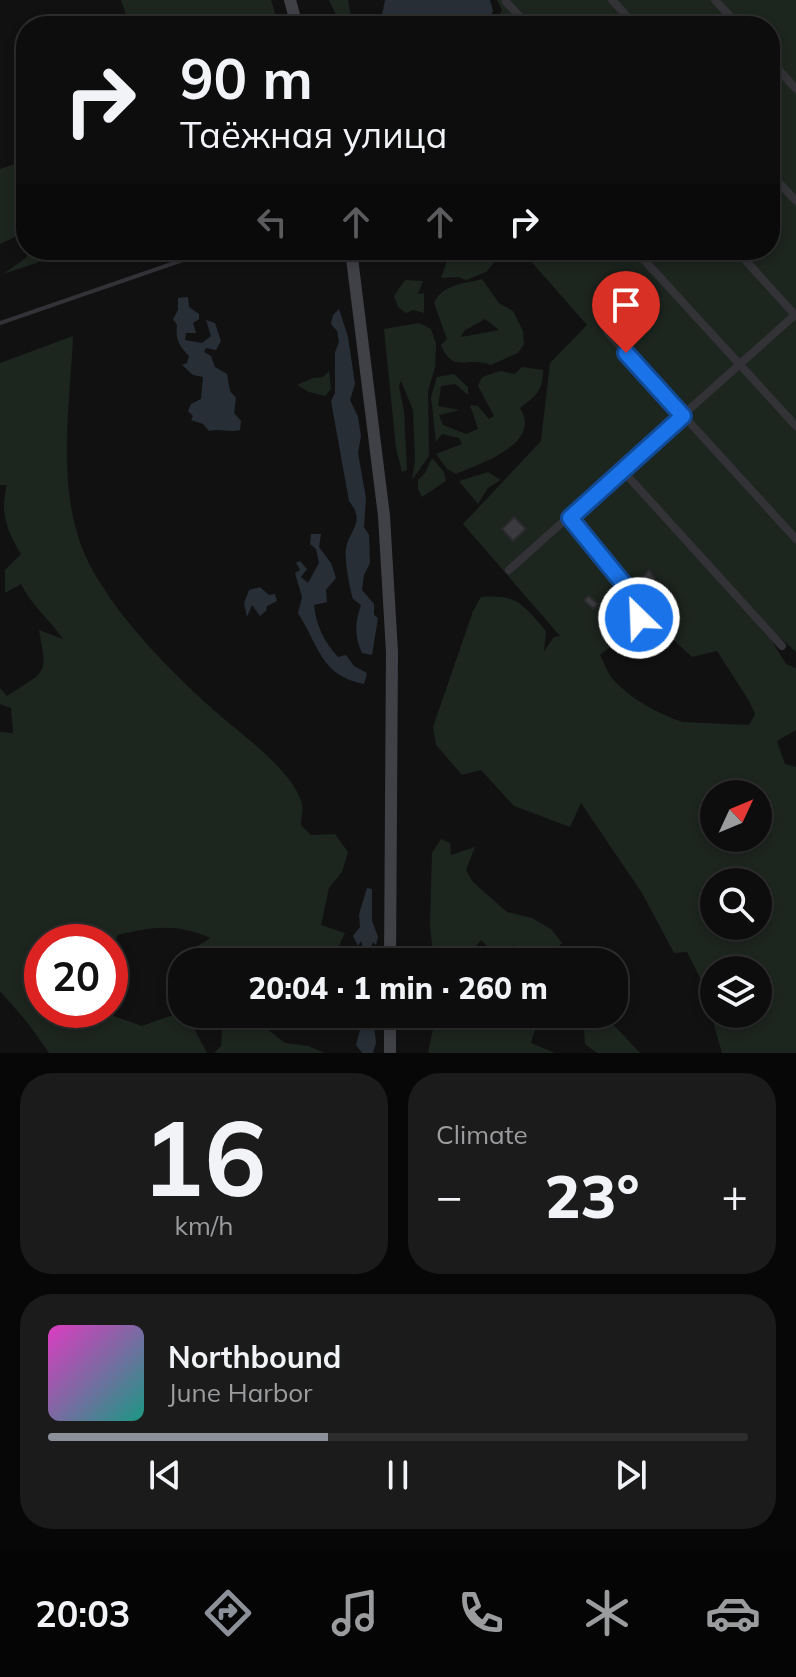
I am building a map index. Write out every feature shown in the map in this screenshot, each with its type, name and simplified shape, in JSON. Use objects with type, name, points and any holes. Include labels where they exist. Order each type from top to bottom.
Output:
[{"type":"main road","points":[[352,260],[370,389],[387,562],[392,652],[390,948]]},
{"type":"main road","points":[[390,1028],[390,1053]]},
{"type":"street","points":[[612,0],[627,16]]},
{"type":"street","points":[[715,0],[730,16]]},
{"type":"street","points":[[506,2],[519,16]]},
{"type":"street","points":[[780,71],[796,89]]},
{"type":"street","points":[[780,184],[796,201]]},
{"type":"street","points":[[644,260],[796,426]]},
{"type":"street","points":[[509,570],[796,315],[745,260]]},
{"type":"street","points":[[608,333],[796,539]]},
{"type":"street","points":[[623,471],[782,646]]},
{"type":"lane","points":[[0,323],[183,260]]},
{"type":"lane","points":[[570,518],[636,599],[639,618],[664,647]]},
{"type":"shaded area","points":[[121,0],[271,0],[276,16],[127,16]]},
{"type":"shaded area","points":[[329,0],[348,0],[351,16],[336,16]]},
{"type":"shaded area","points":[[385,0],[490,0],[493,11],[491,16],[382,15]]},
{"type":"shaded area","points":[[497,0],[796,0],[796,652],[778,636],[770,638],[786,664],[796,668],[796,730],[777,741],[785,764],[796,767],[796,1053],[722,1053],[715,1028],[772,1028],[772,956],[700,956],[700,978],[687,952],[674,953],[642,893],[581,803],[570,827],[514,806],[481,770],[462,775],[436,745],[433,727],[473,611],[481,597],[504,597],[525,608],[546,631],[544,651],[554,637],[560,636],[463,524],[541,441],[550,363],[587,325],[530,260],[780,260],[780,16],[499,16],[502,10]],"holes":[[[648,616],[692,657],[717,651],[755,714],[749,725],[673,719],[644,704],[619,685],[610,676],[600,655]]]},
{"type":"shaded area","points":[[16,163],[16,234],[0,244],[0,169]]},
{"type":"shaded area","points":[[23,260],[46,260],[3,274]]},
{"type":"shaded area","points":[[447,260],[496,260],[486,272],[466,280],[441,278]]},
{"type":"shaded area","points":[[482,279],[499,303],[513,311],[523,331],[524,344],[518,353],[491,365],[456,362],[441,345],[447,339],[434,303],[448,288]],"holes":[[[485,319],[499,330],[461,337],[464,331]]]},
{"type":"shaded area","points":[[405,280],[423,281],[418,294],[424,293],[424,313],[413,310],[406,313],[398,307],[394,296]]},
{"type":"shaded area","points":[[188,297],[189,307],[199,314],[199,319],[193,323],[196,333],[186,333],[185,340],[202,343],[211,336],[206,320],[215,323],[221,341],[216,350],[206,348],[204,352],[211,356],[215,367],[227,374],[230,391],[236,398],[234,413],[241,421],[240,430],[209,431],[203,424],[191,420],[193,416],[188,411],[191,404],[201,399],[203,377],[193,375],[182,365],[187,363],[189,356],[179,342],[173,319],[178,310],[178,298]]},
{"type":"shaded area","points":[[339,309],[348,337],[355,384],[350,400],[358,417],[361,436],[358,453],[366,498],[364,527],[369,535],[370,563],[362,590],[374,604],[374,615],[378,618],[372,655],[362,653],[357,635],[361,605],[353,599],[346,548],[357,520],[349,501],[331,401],[335,393],[335,352],[339,342],[337,331],[331,324],[333,315]]},
{"type":"shaded area","points":[[419,323],[431,329],[436,344],[435,367],[428,391],[429,456],[412,480],[415,460],[413,410],[401,381],[407,470],[402,472],[396,448],[384,329]]},
{"type":"shaded area","points":[[73,336],[67,425],[68,485],[81,544],[93,571],[131,626],[208,705],[260,749],[285,775],[302,804],[301,825],[311,835],[335,834],[348,852],[342,872],[329,888],[321,925],[345,933],[338,948],[194,948],[211,938],[176,929],[155,928],[128,933],[128,924],[24,924],[24,1019],[0,991],[0,732],[13,733],[11,708],[0,704],[0,688],[7,696],[41,671],[43,656],[39,630],[63,639],[21,584],[5,593],[5,570],[21,554],[6,521],[4,504],[7,485],[0,485],[0,363]]},
{"type":"shaded area","points":[[522,367],[543,370],[543,377],[538,392],[520,408],[525,421],[523,432],[516,442],[492,458],[456,474],[447,469],[436,454],[462,444],[459,438],[442,434],[436,442],[431,397],[437,377],[454,374],[468,387],[468,395],[455,384],[441,386],[438,406],[460,410],[439,415],[443,425],[466,434],[478,429],[470,405],[478,406],[489,419],[494,416],[478,386],[482,377],[500,371],[515,374]]},
{"type":"shaded area","points":[[329,371],[331,389],[325,396],[297,385],[323,377]]},
{"type":"shaded area","points":[[432,458],[444,472],[446,481],[422,497],[418,480]]},
{"type":"shaded area","points":[[488,472],[501,480],[488,488],[478,504],[459,481]]},
{"type":"shaded area","points":[[311,534],[321,534],[319,547],[331,563],[336,578],[326,590],[327,602],[314,605],[319,626],[338,657],[346,655],[354,666],[367,673],[364,684],[338,674],[330,667],[298,613],[302,597],[295,573],[300,570],[296,563],[300,561],[307,569],[301,577],[308,583],[319,563],[316,549],[310,544]]},
{"type":"shaded area","points":[[260,587],[269,595],[275,594],[277,601],[267,606],[260,616],[252,605],[247,617],[244,603],[249,590]]},
{"type":"shaded area","points":[[441,839],[450,843],[451,855],[475,847],[466,870],[473,882],[507,912],[532,918],[551,929],[562,943],[557,948],[514,948],[514,945],[489,948],[481,940],[475,948],[432,948],[432,853]]},
{"type":"shaded area","points":[[367,888],[372,889],[372,921],[378,937],[376,945],[373,942],[371,948],[363,948],[361,941],[358,946],[353,936],[360,927],[359,914]]},
{"type":"shaded area","points":[[168,1017],[168,1028],[194,1028],[207,1053],[49,1053],[31,1028],[128,1028],[128,1021],[142,1026]]},
{"type":"shaded area","points":[[222,1028],[266,1028],[285,1043],[308,1046],[325,1053],[214,1053],[221,1046]]},
{"type":"shaded area","points":[[360,1028],[374,1028],[376,1043],[373,1053],[362,1053],[356,1045]]},
{"type":"shaded area","points":[[433,1028],[540,1028],[535,1030],[531,1043],[555,1053],[428,1053]]},
{"type":"shaded area","points":[[616,1028],[640,1053],[597,1053],[585,1044],[584,1029]]},
{"type":"building","points":[[514,517],[526,529],[513,541],[502,529]]},
{"type":"building","points":[[649,570],[655,578],[648,585],[641,578]]},
{"type":"building","points":[[589,596],[598,604],[593,609],[584,600]]},
{"type":"route","points":[[626,353],[683,416],[570,518],[636,599],[639,618]]}]
